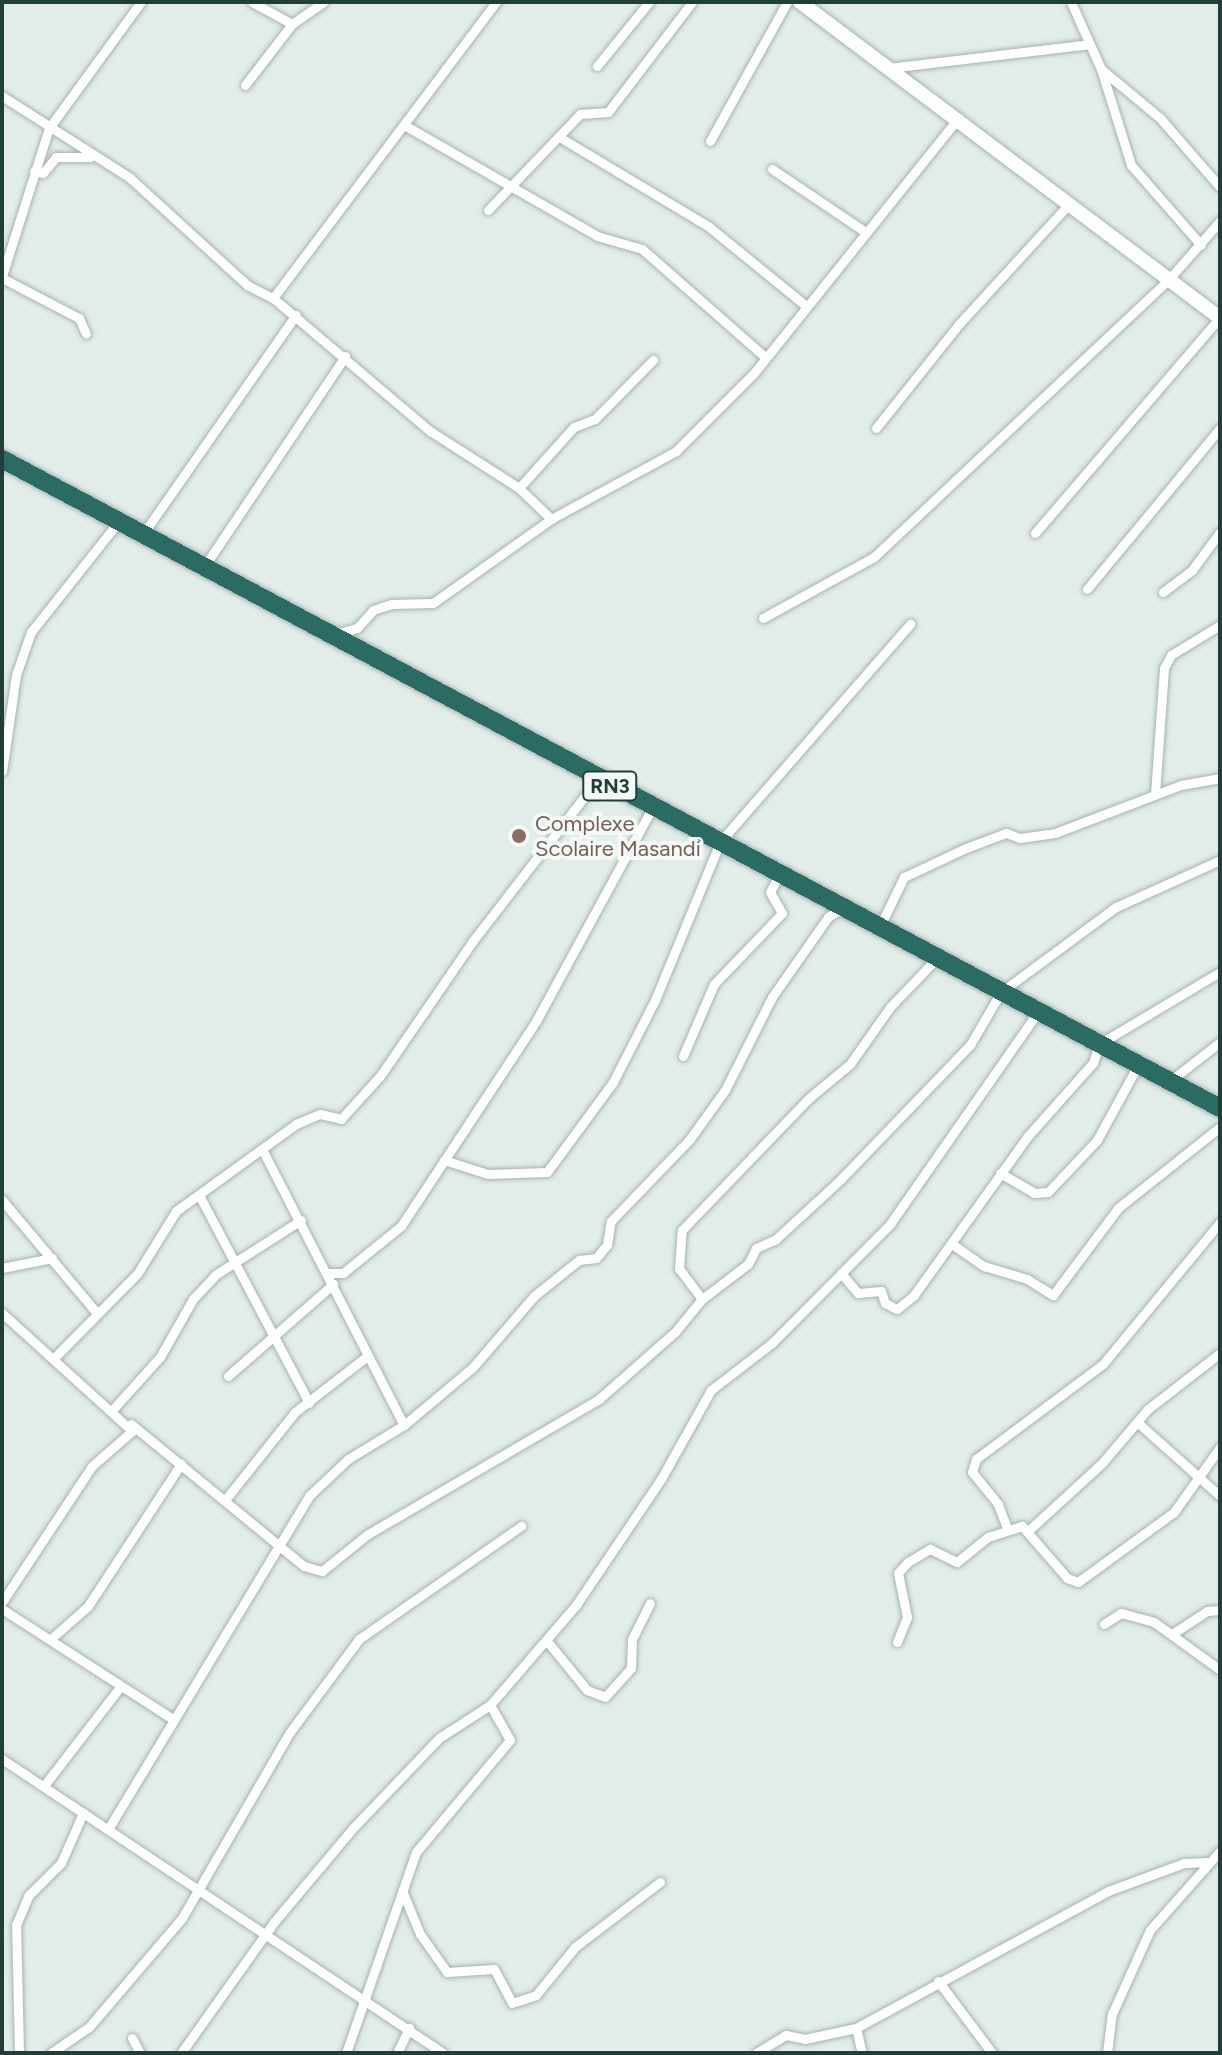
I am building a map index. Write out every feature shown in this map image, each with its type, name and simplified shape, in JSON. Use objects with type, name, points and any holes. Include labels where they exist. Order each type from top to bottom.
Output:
[{"type":"highway","name":"RN3","points":[[2,459],[720,842],[831,908],[879,928],[1038,1012],[1108,1043],[1138,1065],[1178,1081],[1220,1108]]},
{"type":"street","points":[[86,334],[79,318],[2,277],[49,128],[141,2]]},
{"type":"street","points":[[252,2],[292,24]]},
{"type":"street","points":[[245,85],[292,24],[323,2]]},
{"type":"street","points":[[273,298],[406,126],[496,2]]},
{"type":"street","points":[[597,66],[649,2]]},
{"type":"street","points":[[488,210],[510,183],[561,138],[584,111],[608,112],[692,2]]},
{"type":"street","points":[[710,141],[787,2]]},
{"type":"street","points":[[800,2],[1220,318],[1035,533]]},
{"type":"street","points":[[1071,2],[1101,69],[1131,165],[1201,245]]},
{"type":"street","points":[[889,68],[1089,44]]},
{"type":"street","points":[[1101,69],[1160,118],[1220,187]]},
{"type":"street","points":[[2,96],[90,157],[130,178],[247,285],[273,298],[296,315],[430,431],[519,488],[551,519]]},
{"type":"street","points":[[333,635],[357,628],[373,610],[391,604],[433,603],[551,519],[676,451],[764,356],[958,118]]},
{"type":"street","points":[[406,126],[510,183],[597,236],[642,249],[764,356]]},
{"type":"street","points":[[561,138],[708,226],[805,305]]},
{"type":"street","points":[[34,171],[43,173],[56,157],[90,157]]},
{"type":"street","points":[[772,169],[864,231]]},
{"type":"street","points":[[876,428],[968,313],[1069,204]]},
{"type":"street","points":[[763,618],[874,557],[1169,279],[1220,221]]},
{"type":"street","points":[[143,534],[296,315]]},
{"type":"street","points":[[204,567],[345,356]]},
{"type":"street","points":[[519,488],[574,427],[595,419],[653,360]]},
{"type":"street","points":[[1087,589],[1220,428]]},
{"type":"street","points":[[2,771],[16,675],[31,632],[119,521]]},
{"type":"street","points":[[1163,592],[1192,570],[1220,532]]},
{"type":"street","points":[[444,1160],[488,1174],[547,1172],[618,1073],[655,1000],[720,842],[910,624]]},
{"type":"street","points":[[1155,794],[1164,668],[1171,655],[1220,625]]},
{"type":"street","points":[[879,928],[904,877],[1006,833],[1020,838],[1055,833],[1155,794],[1220,778]]},
{"type":"street","points":[[56,1356],[96,1312],[137,1274],[176,1211],[264,1153],[312,1115],[341,1119],[380,1076],[472,942],[598,779]]},
{"type":"street","points":[[328,1273],[343,1273],[389,1239],[536,1021],[652,808]]},
{"type":"street","points":[[2,1313],[307,1569],[322,1571],[388,1522],[570,1420],[675,1332],[702,1299],[841,1179],[970,1045],[1001,992],[1116,907],[1220,860]]},
{"type":"street","points":[[683,1056],[714,984],[782,913],[770,892],[779,875]]},
{"type":"street","points":[[110,1826],[171,1718],[279,1544],[337,1467],[404,1425],[473,1367],[534,1296],[579,1260],[596,1258],[607,1245],[611,1221],[676,1157],[725,1090],[772,997],[831,908]]},
{"type":"street","points":[[702,1299],[679,1269],[682,1230],[808,1099],[850,1064],[890,1007],[936,959]]},
{"type":"street","points":[[841,1273],[858,1293],[881,1291],[885,1303],[897,1309],[952,1244],[1000,1173],[1108,1043],[1220,972]]},
{"type":"street","points":[[181,2053],[267,1932],[420,1756],[450,1728],[490,1705],[547,1641],[661,1479],[711,1390],[772,1343],[890,1224],[1038,1012]]},
{"type":"street","points":[[1178,1081],[1220,1042]]},
{"type":"street","points":[[1000,1173],[1034,1193],[1048,1192],[1097,1140],[1138,1065]]},
{"type":"street","points":[[952,1244],[984,1266],[1027,1279],[1053,1295],[1118,1208],[1220,1127]]},
{"type":"street","points":[[264,1153],[328,1273],[366,1357],[404,1425]]},
{"type":"street","points":[[199,1195],[309,1403]]},
{"type":"street","points":[[2,1200],[96,1312]]},
{"type":"street","points":[[114,1408],[160,1357],[193,1299],[236,1260],[301,1220]]},
{"type":"street","points":[[1007,1528],[998,1504],[972,1472],[976,1459],[1103,1364],[1220,1222]]},
{"type":"street","points":[[2,1268],[52,1258]]},
{"type":"street","points":[[228,1376],[333,1284]]},
{"type":"street","points":[[1029,1530],[1137,1422],[1220,1353]]},
{"type":"street","points":[[225,1500],[280,1429],[366,1357]]},
{"type":"street","points":[[1137,1422],[1199,1474],[1220,1496]]},
{"type":"street","points":[[2,1602],[92,1466],[131,1435],[131,1424]]},
{"type":"street","points":[[897,1642],[907,1617],[898,1573],[908,1562],[930,1549],[957,1562],[1007,1528],[1029,1530],[1067,1578],[1078,1582],[1174,1512],[1220,1447]]},
{"type":"street","points":[[53,1637],[88,1606],[181,1464]]},
{"type":"street","points":[[51,2053],[116,1999],[182,1918],[196,1884],[222,1855],[290,1732],[359,1639],[521,1526]]},
{"type":"street","points":[[547,1641],[587,1690],[605,1697],[631,1668],[632,1639],[650,1603]]},
{"type":"street","points":[[2,1609],[53,1637],[120,1687],[171,1718]]},
{"type":"street","points":[[1172,1634],[1207,1611],[1220,1610]]},
{"type":"street","points":[[1104,1624],[1121,1613],[1172,1634],[1220,1670]]},
{"type":"street","points":[[46,1783],[120,1687]]},
{"type":"street","points":[[346,2053],[368,1998],[416,1852],[510,1740],[490,1705]]},
{"type":"street","points":[[2,1759],[46,1783],[83,1813],[110,1826],[368,1998],[443,2053]]},
{"type":"street","points":[[19,2053],[16,1925],[29,1895],[61,1863],[83,1813]]},
{"type":"street","points":[[1107,2053],[1116,2002],[1150,1930],[1220,1851]]},
{"type":"street","points":[[756,2053],[786,2035],[805,2039],[856,2028],[1108,1891],[1184,1863],[1210,1862]]},
{"type":"street","points":[[403,1893],[420,1934],[447,1972],[494,1969],[512,2003],[536,1995],[575,1947],[660,1882]]},
{"type":"street","points":[[938,1981],[992,2053]]},
{"type":"street","points":[[397,2053],[409,2028]]},
{"type":"street","points":[[856,2028],[862,2053]]},
{"type":"street","points":[[132,2038],[140,2053]]},
{"type":"place","name":"Complexe Scolaire Masandi","points":[[519,836]]}]
